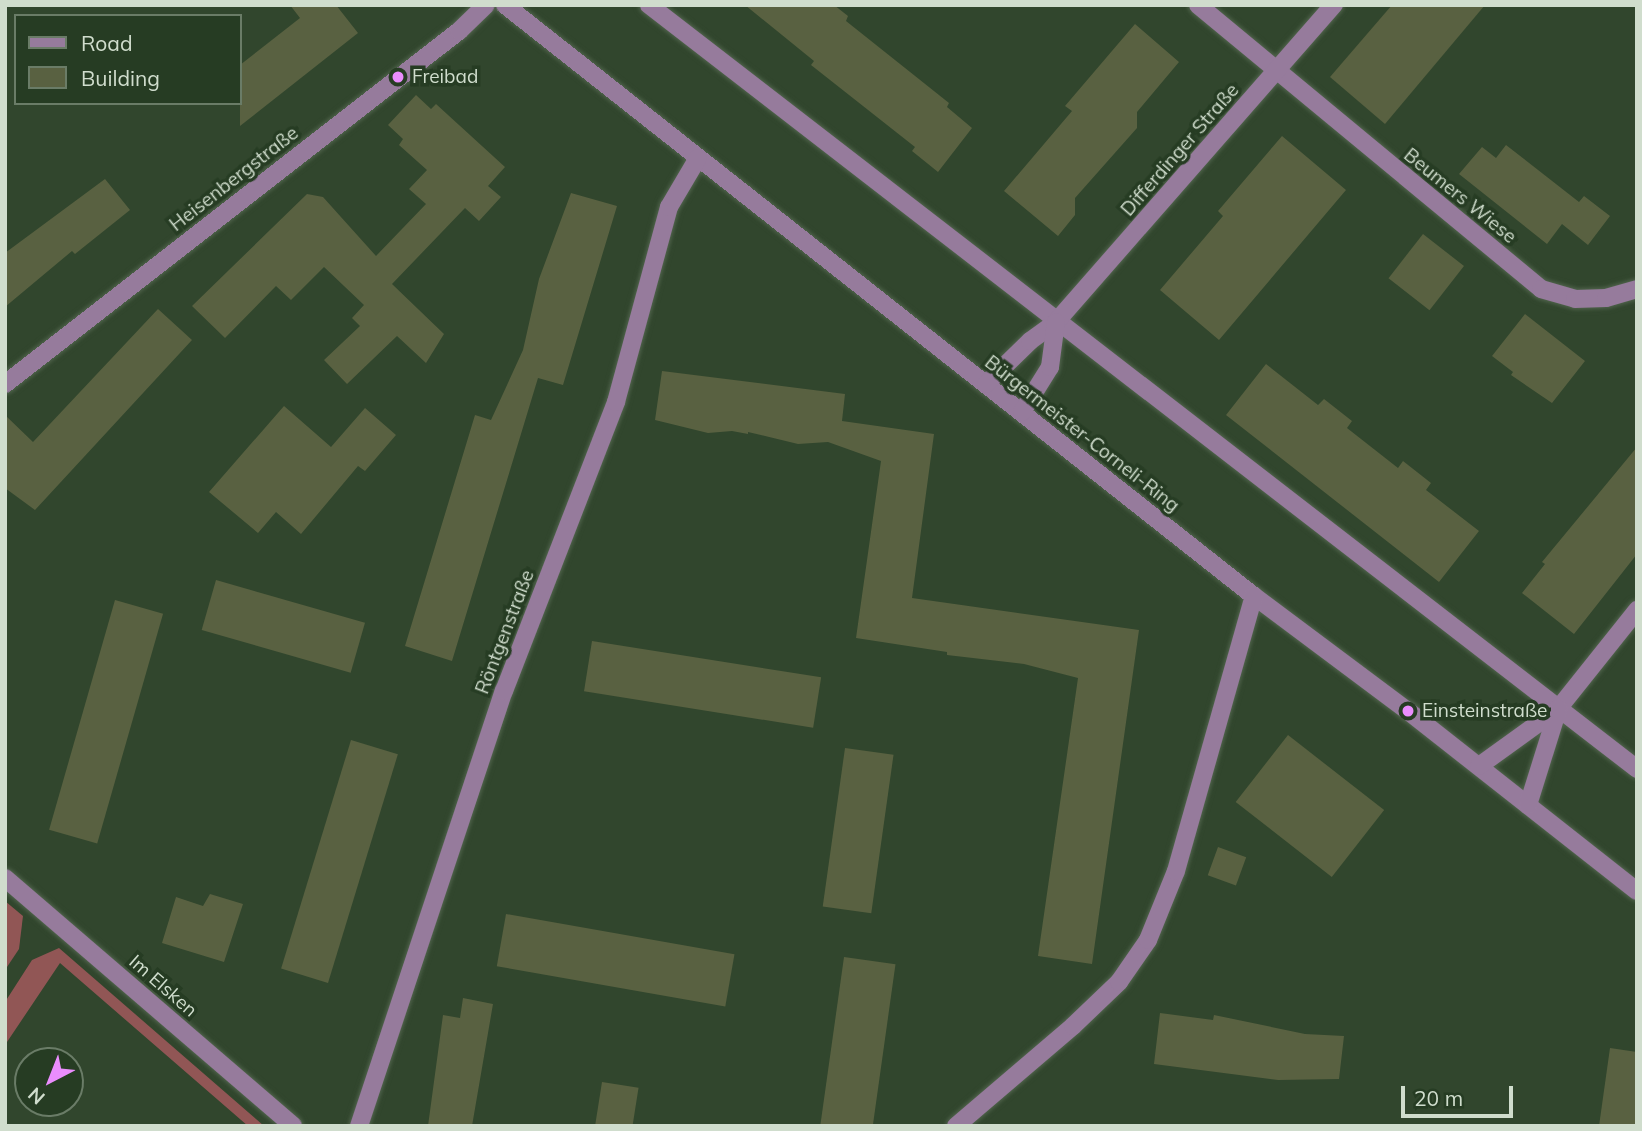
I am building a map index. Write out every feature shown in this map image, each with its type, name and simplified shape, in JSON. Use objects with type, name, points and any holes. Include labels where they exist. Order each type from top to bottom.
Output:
[{"type":"street","name":"Heisenbergstraße","points":[[5,384],[459,31],[486,5]]},
{"type":"street","name":"Bürgermeister-Corneli-Ring","points":[[505,5],[1254,597],[1479,766],[1637,891]]},
{"type":"street","points":[[649,5],[1637,769]]},
{"type":"street","name":"Beumers Wiese","points":[[1198,5],[1276,73],[1541,289],[1575,299],[1606,298],[1637,289]]},
{"type":"street","name":"Differdinger Straße","points":[[986,384],[1030,341],[1056,322],[1334,5]]},
{"type":"street","name":"Röntgenstraße","points":[[359,1126],[504,691],[616,402],[669,206],[698,158]]},
{"type":"street","points":[[1022,412],[1051,366],[1056,322]]},
{"type":"street","points":[[956,1126],[1091,1009],[1131,968],[1148,940],[1177,872],[1254,597]]},
{"type":"street","points":[[1479,766],[1558,709],[1637,610]]},
{"type":"street","points":[[1528,805],[1558,709]]},
{"type":"street","name":"Im Elsken","points":[[5,878],[293,1126]]},
{"type":"shaded area","points":[[5,901],[23,916],[19,949],[5,970]]},
{"type":"shaded area","points":[[59,948],[264,1126],[248,1126],[60,963],[5,1045],[5,1002],[32,960]]},
{"type":"building","points":[[290,5],[336,5],[358,33],[240,126],[242,63],[300,18]]},
{"type":"building","points":[[745,5],[834,5],[848,16],[846,21],[949,103],[947,107],[972,128],[938,172],[912,151],[915,147],[811,65],[814,61]]},
{"type":"building","points":[[1392,5],[1485,5],[1385,124],[1330,77]]},
{"type":"building","points":[[1135,24],[1179,62],[1137,112],[1137,128],[1075,198],[1075,215],[1058,236],[1004,191],[1072,111],[1065,106]]},
{"type":"building","points":[[416,95],[431,109],[436,104],[505,167],[488,186],[501,197],[479,221],[465,208],[392,284],[444,334],[426,363],[397,336],[347,384],[324,360],[360,326],[352,318],[364,305],[324,267],[291,300],[276,286],[225,338],[192,306],[307,194],[323,197],[376,256],[426,204],[409,189],[427,170],[399,145],[403,139],[388,125]]},
{"type":"building","points":[[1282,136],[1346,190],[1219,340],[1160,290],[1223,216],[1218,211]]},
{"type":"building","points":[[1506,145],[1579,202],[1584,196],[1610,216],[1588,245],[1562,224],[1547,244],[1459,174],[1482,147],[1496,158]]},
{"type":"building","points":[[105,179],[130,210],[75,254],[72,251],[5,307],[5,253]]},
{"type":"building","points":[[571,193],[617,206],[563,385],[538,378],[452,661],[405,646],[475,415],[491,420],[523,350],[539,279]]},
{"type":"building","points":[[1423,234],[1464,266],[1429,310],[1389,278]]},
{"type":"building","points":[[158,309],[192,340],[35,510],[5,488],[5,415],[33,442]]},
{"type":"building","points":[[1525,314],[1585,361],[1552,403],[1511,375],[1513,372],[1492,356]]},
{"type":"building","points":[[1266,364],[1318,405],[1324,399],[1352,421],[1347,428],[1398,468],[1403,461],[1431,483],[1426,490],[1479,531],[1439,582],[1226,415]]},
{"type":"building","points":[[662,371],[845,394],[842,421],[934,434],[912,598],[1139,630],[1092,964],[1038,956],[1078,678],[1024,664],[947,655],[947,652],[856,638],[881,461],[828,442],[798,444],[748,432],[708,433],[655,420]]},
{"type":"building","points":[[284,406],[331,447],[365,408],[396,435],[365,471],[358,466],[301,534],[276,512],[258,533],[209,492]]},
{"type":"building","points":[[1637,447],[1637,554],[1574,634],[1522,593],[1545,564],[1542,562]]},
{"type":"building","points":[[216,580],[365,623],[351,673],[202,630]]},
{"type":"building","points":[[115,600],[163,614],[97,844],[49,830]]},
{"type":"building","points":[[592,641],[821,677],[813,728],[584,691]]},
{"type":"building","points":[[1288,735],[1384,810],[1332,877],[1236,802]]},
{"type":"building","points":[[351,740],[398,754],[328,983],[281,969]]},
{"type":"building","points":[[845,748],[894,755],[871,913],[823,906]]},
{"type":"building","points":[[1218,847],[1246,857],[1236,885],[1208,875]]},
{"type":"building","points":[[210,894],[243,904],[224,962],[162,943],[176,897],[203,906]]},
{"type":"building","points":[[506,914],[734,954],[725,1006],[497,966]]},
{"type":"building","points":[[844,957],[895,964],[873,1126],[820,1126]]},
{"type":"building","points":[[463,998],[493,1004],[472,1126],[428,1126],[443,1015],[460,1018]]},
{"type":"building","points":[[1160,1013],[1213,1020],[1214,1015],[1305,1034],[1344,1036],[1339,1079],[1278,1080],[1154,1064]]},
{"type":"building","points":[[1610,1048],[1637,1052],[1637,1126],[1599,1126]]},
{"type":"building","points":[[602,1082],[639,1088],[632,1126],[595,1126]]},
{"type":"place","name":"Freibad","points":[[398,77]]},
{"type":"place","name":"Einsteinstraße","points":[[1408,711]]}]
